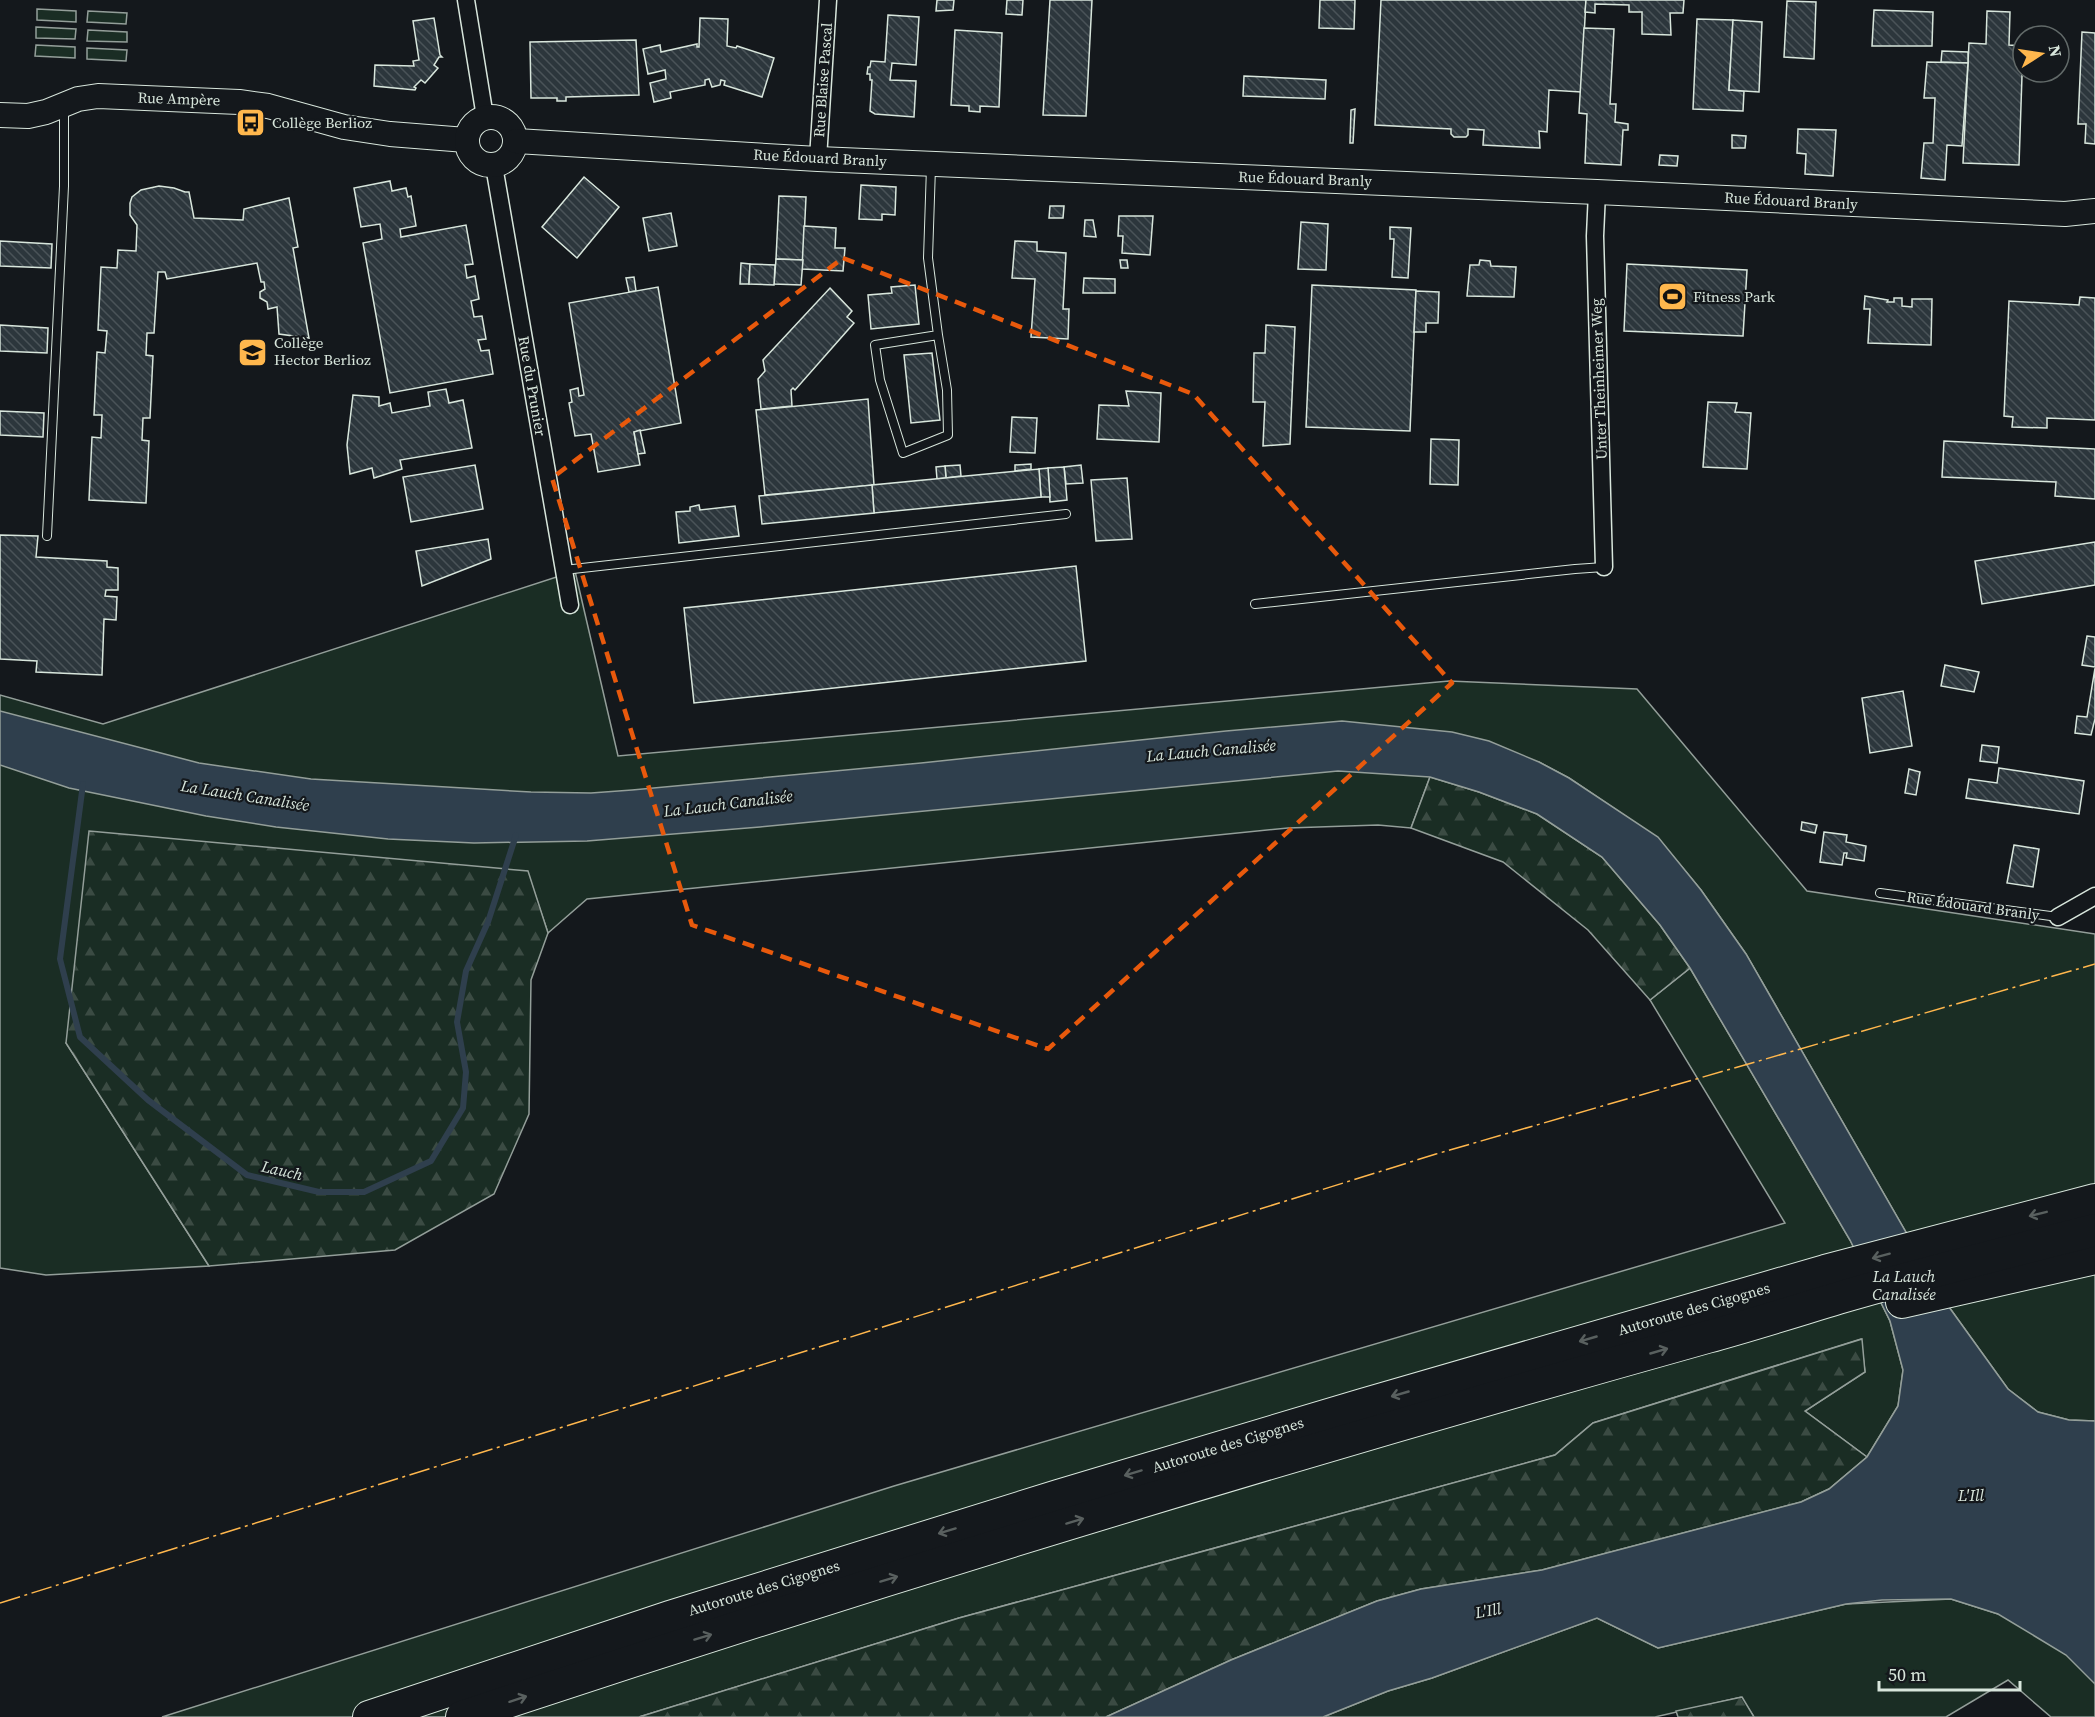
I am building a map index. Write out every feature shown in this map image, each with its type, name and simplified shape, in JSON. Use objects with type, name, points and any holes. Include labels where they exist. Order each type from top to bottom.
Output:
[{"type":"highway","name":"Autoroute des Cigognes","points":[[369,1717],[670,1617],[1070,1492],[1826,1271],[2095,1200]]},
{"type":"highway","points":[[1956,1278],[2095,1230]]},
{"type":"highway","points":[[1956,1278],[2095,1258]]},
{"type":"highway","name":"Autoroute des Cigognes","points":[[462,1717],[679,1645],[1066,1524],[1407,1423],[1738,1329],[1770,1336],[1845,1306],[1956,1278]]},
{"type":"street","points":[[466,0],[485,117]]},
{"type":"street","name":"Rue Blaise Pascal","points":[[818,159],[828,0]]},
{"type":"street","name":"Rue Ampère","points":[[0,115],[28,116],[78,99],[98,96],[239,102],[268,106],[344,127],[390,134],[466,140]]},
{"type":"street","points":[[485,117],[496,117],[506,122],[513,130],[516,141],[514,150],[510,158],[502,164],[494,166],[480,163],[470,153],[466,140],[469,129],[476,121],[485,117]]},
{"type":"street","name":"Rue Édouard Branly","points":[[516,141],[818,159],[2065,214],[2095,211]]},
{"type":"street","name":"Rue du Prunier","points":[[494,166],[570,605]]},
{"type":"street","name":"Unter Theinheimer Weg","points":[[1597,192],[1595,236],[1604,567]]},
{"type":"street","name":"Rue Édouard Branly","points":[[2058,917],[2095,896]]},
{"type":"lane","points":[[47,536],[64,186],[64,104]]},
{"type":"lane","points":[[931,164],[928,258],[947,390],[948,435],[903,453],[880,380],[875,345],[938,335]]},
{"type":"lane","points":[[564,570],[1066,514]]},
{"type":"lane","points":[[1255,604],[1604,567]]},
{"type":"lane","name":"Rue Édouard Branly","points":[[1880,893],[2058,917]]},
{"type":"highlighted area","points":[[843,258],[1193,394],[1452,683],[1048,1049],[692,925],[552,478]]},
{"type":"green space","points":[[37,9],[76,11],[76,22],[37,20]]},
{"type":"green space","points":[[88,11],[127,13],[126,24],[87,22]]},
{"type":"green space","points":[[36,27],[76,29],[75,39],[36,38]]},
{"type":"green space","points":[[88,30],[127,32],[127,42],[87,41]]},
{"type":"green space","points":[[36,45],[75,47],[75,58],[35,56]]},
{"type":"green space","points":[[87,48],[127,50],[126,61],[87,59]]},
{"type":"green space","points":[[575,571],[618,756],[1449,681],[1637,689],[1807,891],[2095,934],[2095,1421],[2069,1420],[2038,1412],[2008,1389],[1949,1307],[1746,954],[1701,890],[1658,838],[1569,778],[1539,762],[1430,777],[1411,828],[1378,825],[1288,828],[587,899],[548,933],[527,871],[66,1043],[209,1266],[46,1275],[0,1268],[0,695],[103,724]]},
{"type":"green space","points":[[1430,777],[1479,792],[1537,814],[1602,857],[1660,925],[1690,968],[1650,1000],[1588,930],[1503,862],[1411,828]]},
{"type":"green space","points":[[89,831],[528,871],[548,933],[531,980],[529,1114],[494,1194],[395,1250],[209,1266],[66,1043]]},
{"type":"green space","points":[[1690,968],[1850,1240],[1890,1321],[1903,1370],[1898,1406],[1867,1457],[1805,1411],[1865,1372],[1861,1339],[1593,1423],[1555,1455],[959,1618],[639,1717],[162,1717],[894,1486],[1785,1223],[1650,1000]]},
{"type":"green space","points":[[1862,1339],[1865,1372],[1805,1411],[1867,1457],[1829,1489],[1801,1502],[1542,1570],[1421,1589],[1377,1601],[1231,1660],[1106,1717],[639,1717],[959,1618],[1555,1455],[1593,1423]]},
{"type":"green space","points":[[2095,1574],[2095,1717],[2051,1717],[2008,1680],[1946,1717],[1754,1717],[1741,1697],[1655,1717],[1323,1717],[1388,1691],[1432,1678],[1597,1618],[1658,1648],[1846,1604],[1951,1599],[1998,1614]]},
{"type":"green space","points":[[1742,1697],[1754,1717],[1678,1717],[1676,1711]]},
{"type":"water","points":[[0,711],[199,763],[311,779],[531,792],[591,793],[632,790],[1342,721],[1452,732],[1489,741],[1539,762],[1569,778],[1658,837],[1701,890],[1746,954],[1949,1307],[2008,1389],[2038,1412],[2069,1420],[2095,1421],[2095,1684],[2066,1655],[1998,1614],[1951,1599],[1882,1600],[1846,1604],[1658,1648],[1597,1618],[1432,1678],[1388,1691],[1323,1717],[1106,1717],[1231,1660],[1377,1601],[1421,1589],[1542,1570],[1801,1502],[1829,1489],[1867,1457],[1898,1406],[1903,1370],[1890,1321],[1850,1240],[1690,968],[1660,925],[1602,857],[1537,814],[1479,792],[1430,777],[1338,771],[760,827],[587,841],[474,843],[388,839],[276,827],[206,816],[69,788],[0,765]]},
{"type":"building","points":[[937,0],[954,0],[953,10],[936,11]]},
{"type":"building","points":[[1007,0],[1023,0],[1022,15],[1006,14]]},
{"type":"building","points":[[1050,0],[1092,0],[1086,116],[1043,115]]},
{"type":"building","points":[[1320,0],[1355,0],[1354,29],[1319,28]]},
{"type":"building","points":[[1381,0],[1586,0],[1581,92],[1549,90],[1547,132],[1539,131],[1540,148],[1483,145],[1484,130],[1468,129],[1466,137],[1454,137],[1451,129],[1375,125]]},
{"type":"building","points":[[1586,0],[1684,0],[1683,13],[1670,13],[1671,35],[1642,34],[1642,12],[1629,12],[1629,5],[1595,4],[1595,13],[1585,12]]},
{"type":"building","points":[[1787,1],[1816,2],[1814,59],[1784,57]]},
{"type":"building","points":[[1874,10],[1933,12],[1932,46],[1872,46]]},
{"type":"building","points":[[1987,11],[2010,12],[2011,84],[2022,84],[2019,165],[1963,163],[1969,43],[1986,44]]},
{"type":"building","points":[[888,15],[919,17],[916,65],[892,63],[890,80],[916,81],[914,117],[875,114],[870,111],[872,80],[870,80],[870,74],[867,74],[868,67],[871,61],[885,62]]},
{"type":"building","points":[[434,18],[442,57],[439,57],[434,65],[438,68],[425,83],[421,80],[414,87],[415,90],[374,86],[375,65],[414,66],[413,61],[419,60],[413,21]]},
{"type":"building","points":[[700,18],[728,19],[727,46],[736,48],[737,46],[774,58],[762,97],[724,85],[725,81],[721,80],[720,85],[712,87],[709,79],[705,80],[705,85],[670,92],[671,98],[654,102],[650,83],[666,79],[665,70],[648,74],[643,49],[660,45],[661,52],[697,44],[699,47]]},
{"type":"building","points":[[1697,19],[1733,20],[1729,90],[1744,91],[1743,111],[1693,109]]},
{"type":"building","points":[[1733,20],[1762,22],[1759,92],[1729,90]]},
{"type":"building","points":[[1584,28],[1614,29],[1610,104],[1616,104],[1615,122],[1628,124],[1628,130],[1623,130],[1621,165],[1585,163],[1587,114],[1579,113]]},
{"type":"building","points":[[955,30],[1002,33],[999,107],[980,106],[980,112],[969,111],[969,106],[951,105]]},
{"type":"building","points":[[2082,32],[2095,33],[2095,144],[2085,143],[2086,124],[2078,124]]},
{"type":"building","points":[[636,40],[639,95],[566,97],[566,101],[557,101],[557,98],[531,98],[530,42]]},
{"type":"building","points":[[1942,51],[1968,52],[1968,63],[1941,62]]},
{"type":"building","points":[[1927,62],[1968,63],[1962,146],[1947,145],[1945,180],[1921,178],[1924,143],[1933,143],[1935,98],[1924,98]]},
{"type":"building","points":[[1244,76],[1326,80],[1325,99],[1243,96]]},
{"type":"building","points":[[1355,109],[1353,143],[1350,143],[1351,110]]},
{"type":"building","points":[[1798,129],[1836,130],[1833,176],[1805,174],[1806,154],[1797,153]]},
{"type":"building","points":[[1732,135],[1746,136],[1745,148],[1732,148]]},
{"type":"building","points":[[1660,155],[1678,156],[1677,166],[1659,165]]},
{"type":"building","points":[[584,177],[619,207],[577,258],[542,227]]},
{"type":"building","points":[[390,181],[392,191],[406,188],[408,197],[411,196],[416,226],[400,229],[401,237],[466,225],[473,264],[465,265],[467,278],[475,276],[479,299],[471,301],[474,317],[482,316],[486,339],[478,340],[481,351],[489,350],[493,374],[390,393],[363,243],[382,239],[380,224],[361,227],[354,188]]},
{"type":"building","points":[[861,185],[896,187],[895,215],[882,214],[882,220],[859,219]]},
{"type":"building","points":[[159,186],[189,192],[194,218],[243,220],[244,209],[289,198],[298,247],[293,248],[309,338],[279,334],[277,307],[268,309],[267,302],[260,298],[260,292],[265,289],[257,263],[167,279],[165,272],[158,272],[154,333],[147,333],[146,355],[153,356],[150,418],[143,418],[142,440],[149,441],[146,503],[89,500],[92,437],[101,438],[102,415],[94,415],[97,352],[105,353],[107,331],[98,330],[101,267],[117,268],[118,250],[136,251],[137,225],[130,215],[132,197],[141,190]]},
{"type":"building","points":[[779,196],[806,197],[803,260],[776,259]]},
{"type":"building","points":[[1050,206],[1064,206],[1063,218],[1049,218]]},
{"type":"building","points":[[671,213],[677,246],[649,251],[643,218]]},
{"type":"building","points":[[1119,216],[1153,216],[1150,255],[1122,253],[1123,236],[1118,236]]},
{"type":"building","points":[[1085,220],[1093,220],[1096,237],[1084,236]]},
{"type":"building","points":[[1301,222],[1328,224],[1326,270],[1298,269]]},
{"type":"building","points":[[804,226],[836,228],[835,248],[845,248],[843,271],[802,269]]},
{"type":"building","points":[[1390,227],[1411,228],[1408,278],[1392,277],[1394,239],[1390,239]]},
{"type":"building","points":[[0,241],[52,244],[51,268],[0,266]]},
{"type":"building","points":[[1015,241],[1037,242],[1037,251],[1066,253],[1063,309],[1069,309],[1068,339],[1031,337],[1035,279],[1012,278]]},
{"type":"building","points":[[776,259],[803,260],[801,285],[774,284]]},
{"type":"building","points":[[1120,260],[1127,260],[1128,268],[1121,268]]},
{"type":"building","points":[[1480,260],[1490,261],[1491,266],[1516,267],[1514,297],[1467,296],[1470,265],[1479,265]]},
{"type":"building","points":[[741,263],[750,264],[749,284],[740,284]]},
{"type":"building","points":[[750,264],[775,265],[774,285],[749,284]]},
{"type":"building","points":[[1627,264],[1747,270],[1743,336],[1624,331]]},
{"type":"building","points":[[634,277],[636,291],[629,292],[626,278]]},
{"type":"building","points":[[1084,278],[1115,279],[1115,293],[1083,293]]},
{"type":"building","points":[[915,285],[919,324],[871,329],[868,295],[892,293],[891,287]]},
{"type":"building","points":[[1312,285],[1416,290],[1410,431],[1306,427]]},
{"type":"building","points":[[658,287],[681,423],[634,432],[640,465],[598,472],[591,434],[575,436],[569,403],[572,402],[570,390],[578,388],[579,396],[584,395],[569,303]]},
{"type":"building","points":[[830,288],[852,311],[847,317],[854,323],[795,390],[793,388],[791,390],[792,406],[761,409],[758,379],[765,371],[763,360]]},
{"type":"building","points":[[1416,291],[1439,292],[1438,323],[1426,323],[1426,332],[1414,332]]},
{"type":"building","points":[[1865,296],[1888,300],[1887,302],[1894,302],[1894,298],[1902,298],[1902,306],[1912,307],[1912,299],[1932,299],[1931,345],[1868,343],[1870,309],[1864,309]]},
{"type":"building","points":[[2080,297],[2095,298],[2095,420],[2047,418],[2047,428],[2012,427],[2013,417],[2004,416],[2009,301],[2079,305]]},
{"type":"building","points":[[0,325],[48,328],[47,353],[0,351]]},
{"type":"building","points":[[1266,325],[1295,327],[1290,444],[1263,446],[1265,402],[1253,402],[1254,353],[1265,353]]},
{"type":"building","points":[[932,353],[940,420],[911,423],[904,355]]},
{"type":"building","points":[[446,389],[449,403],[463,400],[472,448],[400,460],[402,469],[374,478],[372,468],[350,474],[347,445],[353,395],[379,397],[379,406],[390,403],[392,413],[430,406],[428,392]]},
{"type":"building","points":[[1126,391],[1161,393],[1159,442],[1097,439],[1099,405],[1129,406]]},
{"type":"building","points":[[868,399],[874,485],[765,495],[756,410]]},
{"type":"building","points":[[1708,402],[1737,403],[1735,412],[1751,413],[1747,469],[1703,467]]},
{"type":"building","points":[[0,411],[44,413],[43,437],[0,435]]},
{"type":"building","points":[[1012,417],[1037,418],[1035,453],[1010,452]]},
{"type":"building","points":[[640,430],[645,453],[638,454],[634,432]]},
{"type":"building","points":[[1431,439],[1459,440],[1458,485],[1430,484]]},
{"type":"building","points":[[1944,441],[2095,449],[2095,499],[2055,496],[2056,482],[1942,477]]},
{"type":"building","points":[[1031,464],[1031,469],[1015,471],[1015,465]]},
{"type":"building","points":[[475,465],[483,509],[411,522],[403,477]]},
{"type":"building","points":[[960,465],[961,476],[946,478],[945,466]]},
{"type":"building","points":[[1081,465],[1083,483],[1066,484],[1064,467]]},
{"type":"building","points":[[945,466],[946,478],[937,479],[936,467]]},
{"type":"building","points":[[1064,467],[1067,500],[1050,502],[1048,468]]},
{"type":"building","points":[[1048,468],[1050,497],[1041,497],[1039,469]]},
{"type":"building","points":[[1039,469],[1041,497],[874,513],[872,485]]},
{"type":"building","points":[[1127,478],[1132,539],[1096,541],[1091,480]]},
{"type":"building","points":[[872,485],[874,513],[762,524],[759,496]]},
{"type":"building","points":[[699,505],[700,510],[735,506],[739,536],[679,543],[676,512],[690,511],[690,507]]},
{"type":"building","points":[[0,535],[38,536],[36,557],[107,561],[107,567],[118,568],[118,590],[106,590],[105,596],[117,597],[116,620],[104,619],[102,675],[36,672],[37,661],[0,659]]},
{"type":"building","points":[[488,539],[491,559],[422,586],[416,551]]},
{"type":"building","points":[[2095,542],[2095,585],[1982,604],[1975,561]]},
{"type":"building","points":[[1076,566],[1086,661],[694,703],[684,608]]},
{"type":"building","points":[[2087,636],[2095,637],[2095,667],[2082,665]]},
{"type":"building","points":[[1945,665],[1979,672],[1974,692],[1941,686]]},
{"type":"building","points":[[2095,668],[2095,719],[2091,735],[2075,733],[2077,716],[2087,717]]},
{"type":"building","points":[[1903,691],[1912,746],[1870,753],[1862,698]]},
{"type":"building","points":[[1982,745],[1999,747],[1997,763],[1980,761]]},
{"type":"building","points":[[1999,768],[2084,781],[2079,814],[1966,798],[1969,779],[1997,783]]},
{"type":"building","points":[[1909,769],[1920,772],[1916,795],[1905,793]]},
{"type":"building","points":[[1802,822],[1817,825],[1815,833],[1801,830]]},
{"type":"building","points":[[1824,832],[1847,835],[1846,842],[1866,846],[1864,861],[1846,858],[1847,853],[1844,853],[1842,865],[1820,862]]},
{"type":"building","points":[[2014,845],[2039,849],[2033,887],[2007,883]]},
{"type":"waterway","name":"Lauch","points":[[83,784],[60,959],[80,1037],[148,1100],[247,1175],[319,1192],[364,1192],[431,1161],[463,1108],[466,1072],[457,1022],[466,971],[488,922],[516,835]]},
{"type":"power","points":[[0,1603],[1436,1154],[2095,964]]},
{"type":"place","name":"Collège Berlioz","points":[[251,123]]},
{"type":"place","name":"Fitness Park","points":[[1672,297]]},
{"type":"place","name":"Collège Hector Berlioz","points":[[253,352]]},
{"type":"water label","name":"La Lauch Canalisée","points":[[1211,750]]},
{"type":"water label","name":"La Lauch Canalisée","points":[[245,795]]},
{"type":"water label","name":"La Lauch Canalisée","points":[[728,803]]},
{"type":"water label","name":"La Lauch Canalisée","points":[[1904,1285]]},
{"type":"water label","name":"L'Ill","points":[[1971,1495]]},
{"type":"water label","name":"L'Ill","points":[[1488,1610]]}]
